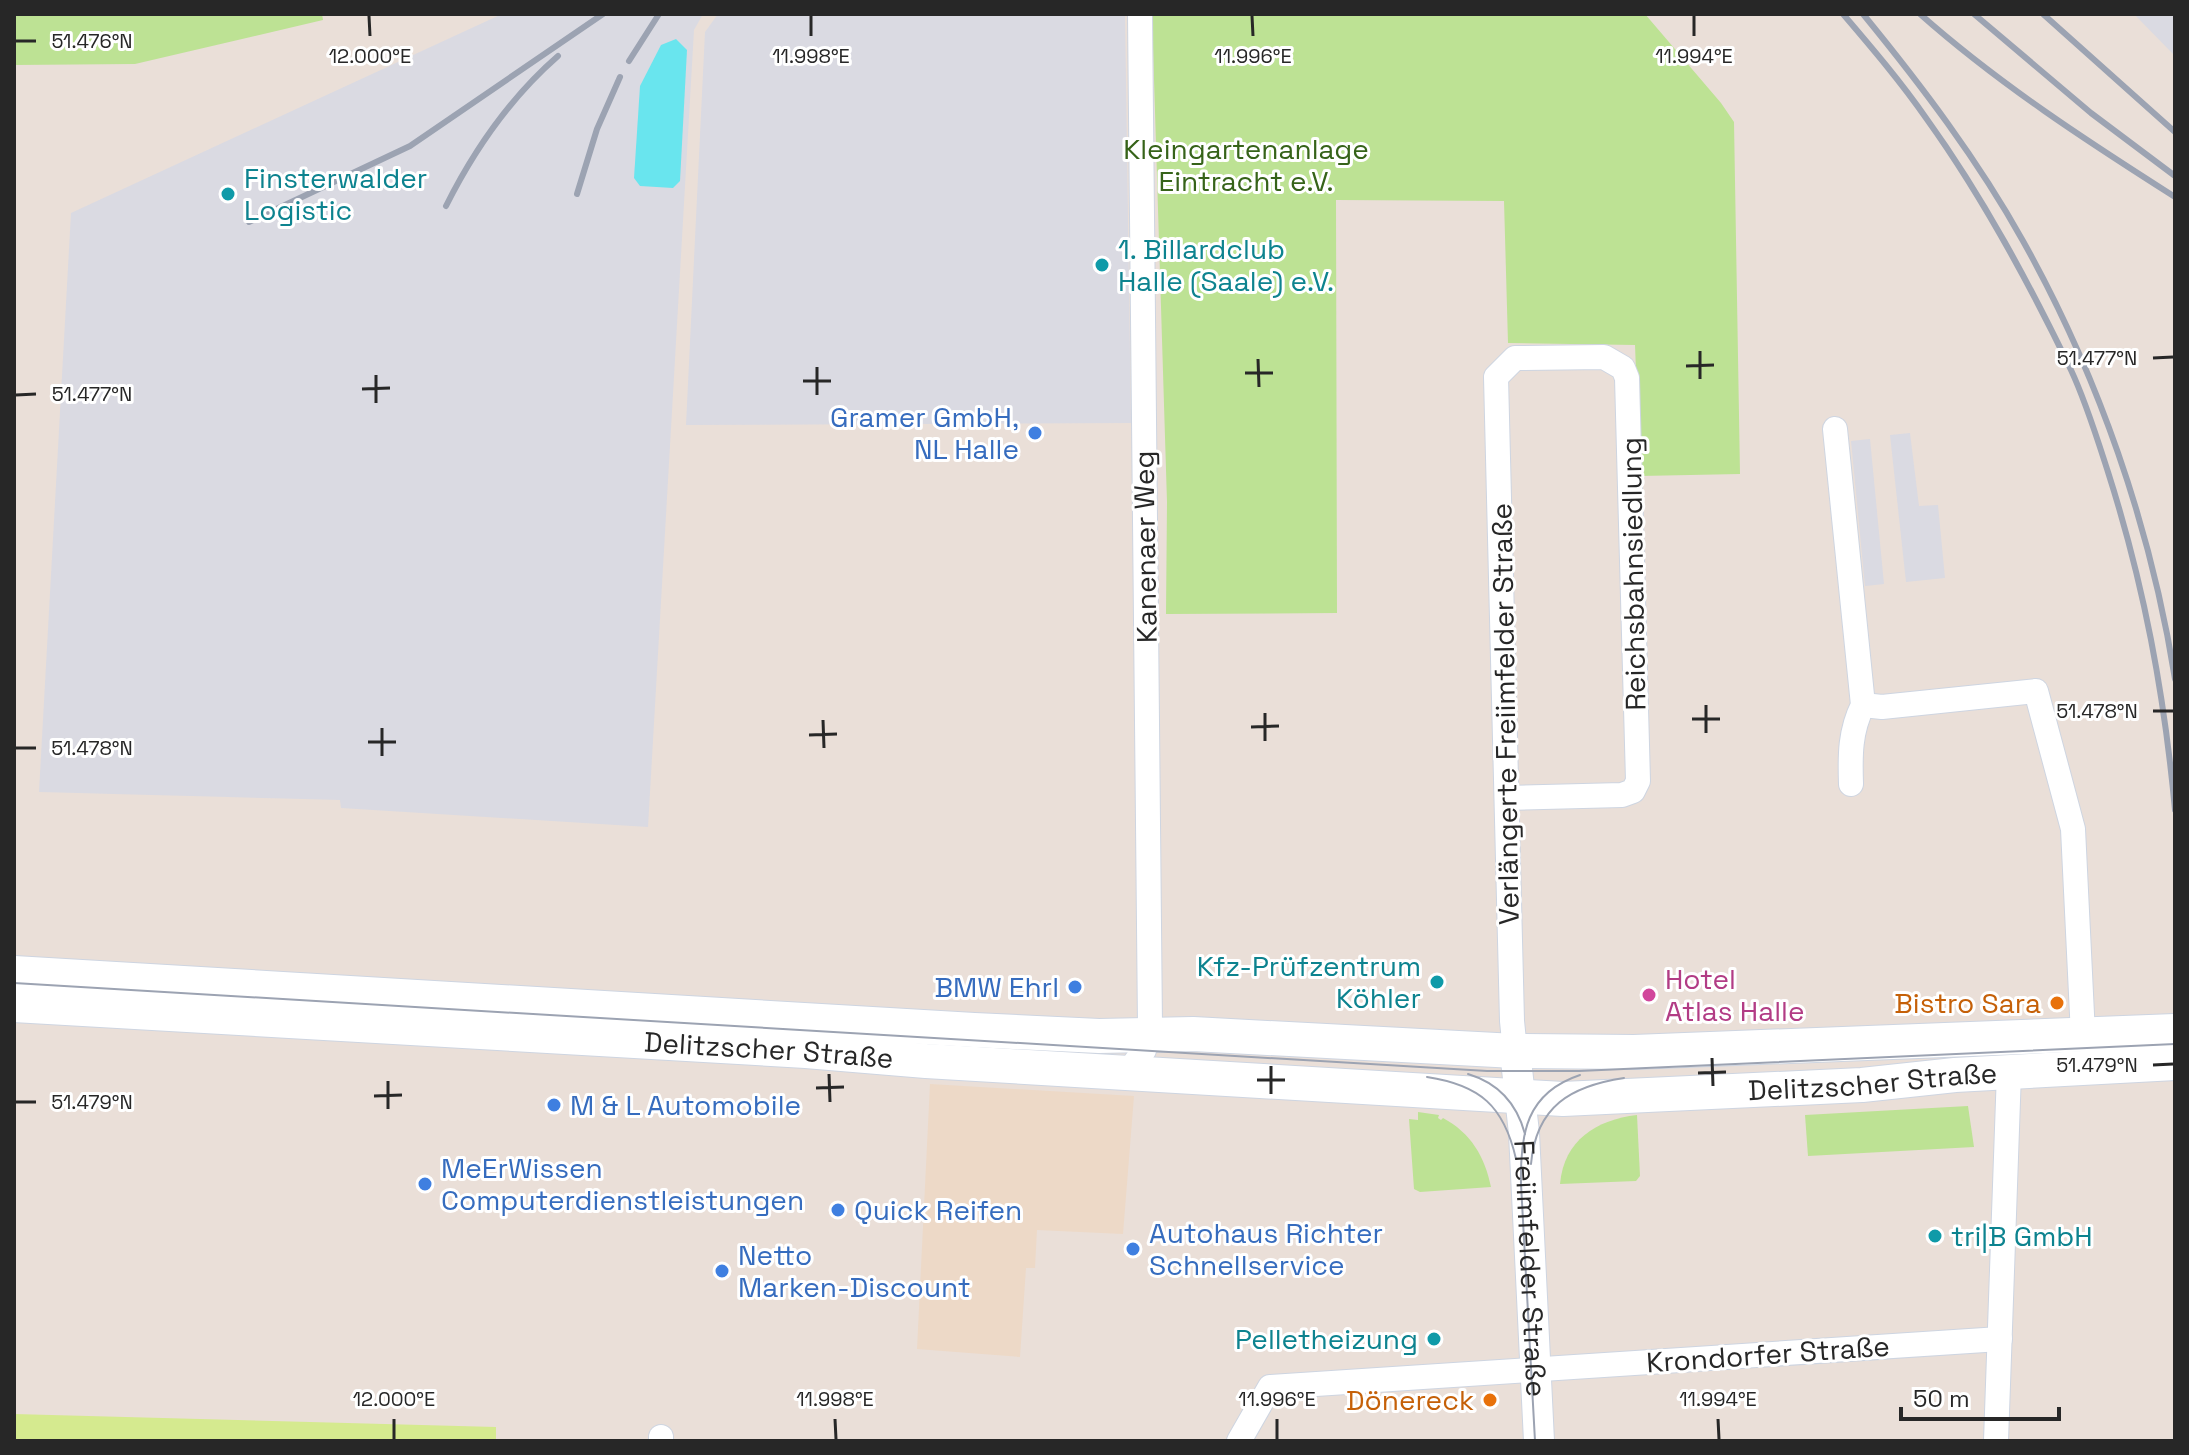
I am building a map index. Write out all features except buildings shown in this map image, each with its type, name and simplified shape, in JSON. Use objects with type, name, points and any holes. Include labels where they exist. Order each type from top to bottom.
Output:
[{"type":"main road","name":"Delitzscher Straße","points":[[14,973],[974,1030],[1099,1036],[1216,1035],[1515,1051],[1634,1052],[2175,1031]]},
{"type":"main road","name":"Delitzscher Straße","points":[[14,1005],[806,1051],[1522,1098],[1694,1094],[2175,1063]]},
{"type":"street","name":"Kanenaer Weg","points":[[1127,1074],[1144,1050],[1149,1034],[1140,14]]},
{"type":"street","name":"Reichsbahnsiedlung","points":[[1496,377],[1515,358],[1604,357],[1615,361],[1623,368],[1627,378],[1632,480],[1638,781],[1633,791],[1622,795],[1507,798]]},
{"type":"street","name":"Verlängerte Freiimfelder Straße","points":[[1496,377],[1515,1051]]},
{"type":"street","points":[[1835,429],[1863,705],[1855,721],[1850,750],[1851,784]]},
{"type":"street","points":[[1863,705],[1882,707],[2036,691],[2075,844],[2083,1035]]},
{"type":"street","points":[[1515,1051],[1522,1098]]},
{"type":"street","points":[[1996,1441],[2009,1072]]},
{"type":"street","name":"Freiimfelder Straße","points":[[1522,1098],[1539,1441]]},
{"type":"street","name":"Krondorfer Straße","points":[[1239,1441],[1270,1387],[2000,1339]]},
{"type":"shaded area","name":"Finsterwalder Logistic","points":[[502,14],[703,14],[694,30],[648,827],[341,808],[340,800],[39,792],[71,213]]},
{"type":"shaded area","points":[[718,14],[1125,14],[1131,423],[686,425],[705,32]]},
{"type":"shaded area","points":[[2134,14],[2175,14],[2175,56]]},
{"type":"shaded area","points":[[1910,433],[1919,506],[1938,505],[1945,578],[1906,582],[1890,435]]},
{"type":"shaded area","points":[[1870,439],[1884,584],[1865,586],[1851,441]]},
{"type":"shaded area","points":[[930,1084],[1134,1096],[1123,1234],[1037,1230],[1035,1268],[1026,1268],[1020,1357],[917,1349]]},
{"type":"green space","points":[[14,14],[322,14],[323,20],[135,64],[14,65]]},
{"type":"green space","name":"Kleingartenanlage Eintracht e.V.","points":[[1152,14],[1645,14],[1734,122],[1740,474],[1640,476],[1635,345],[1508,343],[1504,201],[1336,200],[1337,613],[1166,614],[1167,502]]},
{"type":"green space","points":[[1968,1106],[1974,1147],[1808,1156],[1805,1115]]},
{"type":"green space","points":[[1418,1112],[1439,1115],[1438,1118],[1453,1124],[1469,1139],[1481,1156],[1491,1187],[1420,1192],[1414,1189],[1409,1119],[1418,1120]]},
{"type":"green space","points":[[1637,1115],[1640,1176],[1636,1181],[1560,1184],[1568,1155],[1585,1135],[1608,1122]]},
{"type":"green space","points":[[14,1414],[496,1427],[496,1441],[14,1441]]},
{"type":"water","points":[[676,39],[687,50],[680,181],[673,188],[640,186],[634,178],[640,86],[661,45]]},
{"type":"tram line","points":[[14,983],[1487,1071],[1579,1071],[2175,1044]]},
{"type":"tram line","points":[[1468,1074],[1488,1083],[1505,1096],[1517,1113],[1525,1134]]},
{"type":"tram line","points":[[1535,1441],[1521,1184],[1522,1148],[1537,1104],[1562,1083],[1580,1075]]},
{"type":"tram line","points":[[1427,1077],[1462,1086],[1487,1101],[1504,1125],[1516,1159]]},
{"type":"tram line","points":[[1531,1164],[1540,1127],[1560,1102],[1588,1087],[1624,1078]]},
{"type":"railway","points":[[249,222],[410,146],[603,14]]},
{"type":"railway","points":[[629,61],[659,14]]},
{"type":"railway","points":[[1843,14],[1907,91],[1967,178],[2022,273],[2076,382],[2121,514],[2142,597],[2165,723],[2175,810]]},
{"type":"railway","points":[[1863,14],[1927,96],[1987,181],[2023,241],[2075,345],[2098,398],[2136,509],[2152,565],[2175,679]]},
{"type":"railway","points":[[1920,14],[2012,88],[2175,197]]},
{"type":"railway","points":[[1974,14],[2091,113],[2175,176]]},
{"type":"railway","points":[[2043,14],[2175,132]]},
{"type":"railway","points":[[446,206],[495,125],[558,56]]},
{"type":"railway","points":[[577,194],[597,129],[620,77]]},
{"type":"place","name":"Finsterwalder Logistic","points":[[228,194]]},
{"type":"place","name":"1. Billardclub Halle (Saale) e.V.","points":[[1102,265]]},
{"type":"place","name":"Gramer GmbH, NL Halle","points":[[1035,433]]},
{"type":"place","name":"Kfz-Prüfzentrum Köhler","points":[[1437,982]]},
{"type":"place","name":"BMW Ehrl","points":[[1075,987]]},
{"type":"place","name":"Hotel Atlas Halle","points":[[1649,995]]},
{"type":"place","name":"Bistro Sara","points":[[2057,1003]]},
{"type":"place","name":"M & L Automobile","points":[[554,1105]]},
{"type":"place","name":"MeErWissen Computerdienstleistungen","points":[[425,1184]]},
{"type":"place","name":"Quick Reifen","points":[[838,1210]]},
{"type":"place","name":"tri|B GmbH","points":[[1935,1236]]},
{"type":"place","name":"Autohaus Richter Schnellservice","points":[[1133,1249]]},
{"type":"place","name":"Netto Marken-Discount","points":[[722,1271]]},
{"type":"place","name":"Pelletheizung","points":[[1434,1339]]},
{"type":"place","name":"Dönereck","points":[[1490,1400]]}]
